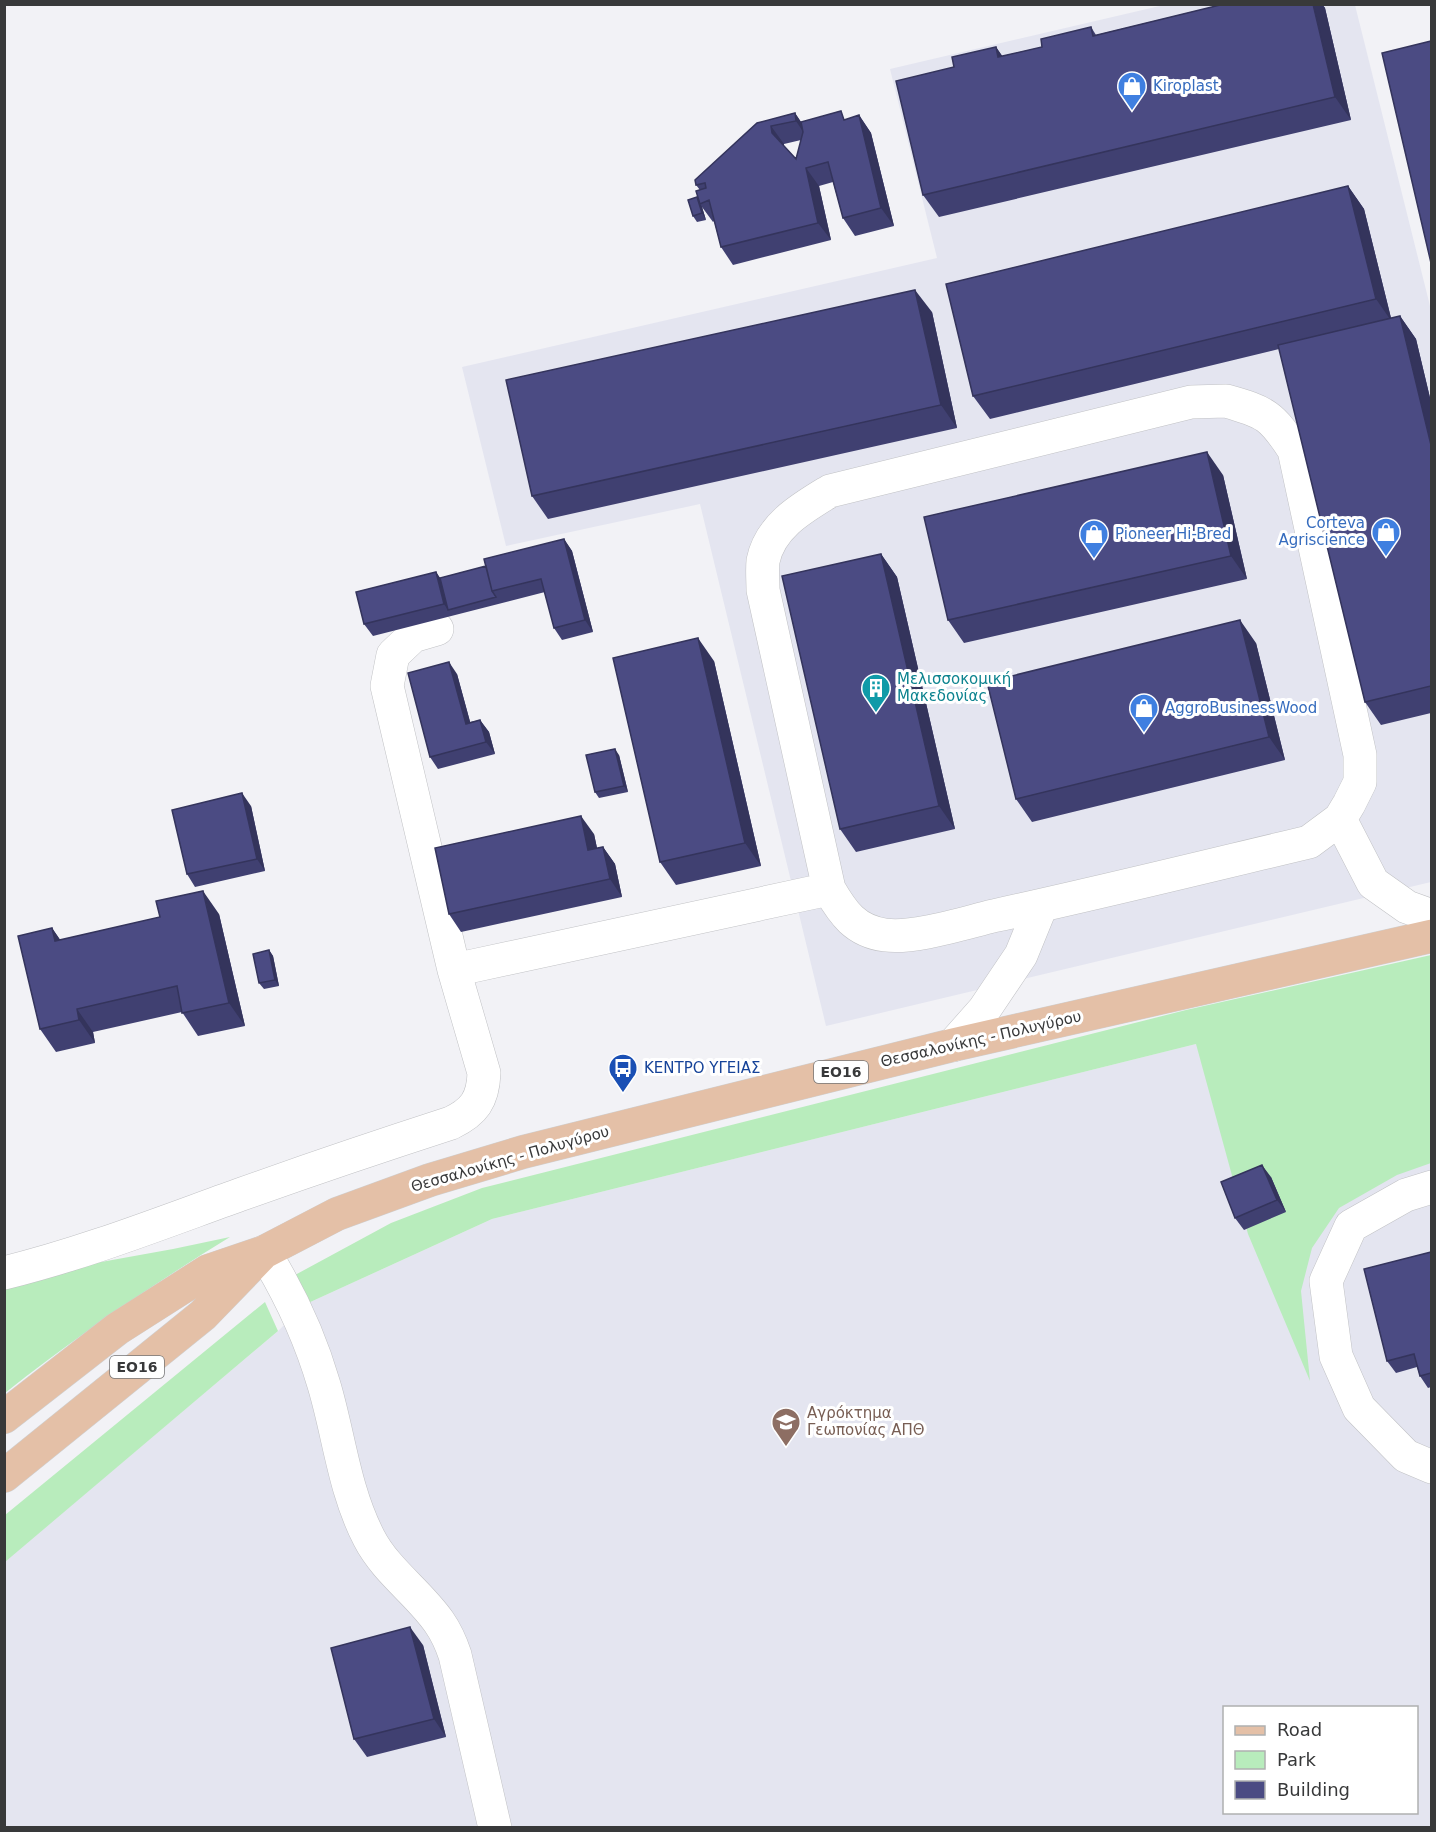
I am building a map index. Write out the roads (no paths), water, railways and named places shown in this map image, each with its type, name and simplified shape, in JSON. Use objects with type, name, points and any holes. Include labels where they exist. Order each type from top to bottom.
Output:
[{"type":"main road","name":"Θεσσαλονίκης - Πολυγύρου","points":[[4,1417],[117,1329],[208,1271],[264,1252],[337,1214],[451,1174],[557,1143],[953,1045],[1431,936]]},
{"type":"main road","name":"Θεσσαλονίκης - Πολυγύρου","points":[[4,1476],[203,1315],[264,1252]]},
{"type":"street","points":[[1226,401],[1257,409],[1278,425],[1294,450],[1360,755],[1360,782],[1340,819],[1309,842],[1041,906],[915,934],[886,936],[861,929],[842,912],[829,888],[763,590],[763,561],[774,534],[798,510],[830,492],[1191,402],[1226,401]]},
{"type":"street","points":[[4,1273],[55,1260],[116,1240],[309,1169],[451,1123],[467,1116],[478,1102],[484,1085],[484,1073],[454,969],[387,686],[393,655],[413,636],[437,629]]},
{"type":"street","points":[[1340,819],[1373,883],[1407,906],[1431,916]]},
{"type":"street","points":[[454,969],[829,888]]},
{"type":"street","points":[[953,1045],[984,1010],[1021,955],[1041,906]]},
{"type":"street","points":[[1431,1186],[1406,1196],[1351,1226],[1326,1281],[1336,1356],[1359,1408],[1406,1456],[1431,1467]]},
{"type":"street","points":[[264,1252],[286,1288],[303,1324],[324,1385],[340,1455],[355,1504],[369,1538],[397,1575],[438,1620],[448,1636],[455,1654],[495,1827]]},
{"type":"place","name":"Kiroplast","points":[[1132,112]]},
{"type":"place","name":"Corteva Agriscience","points":[[1386,558]]},
{"type":"place","name":"Pioneer Hi-Bred","points":[[1094,560]]},
{"type":"place","name":"Μελισσοκομική Μακεδονίας","points":[[876,714]]},
{"type":"place","name":"AggroBusinessWood","points":[[1144,734]]},
{"type":"place","name":"ΚΕΝΤΡΟ ΥΓΕΙΑΣ","points":[[623,1094]]},
{"type":"place","name":"Αγρόκτημα Γεωπονίας ΑΠΘ","points":[[786,1448]]}]
